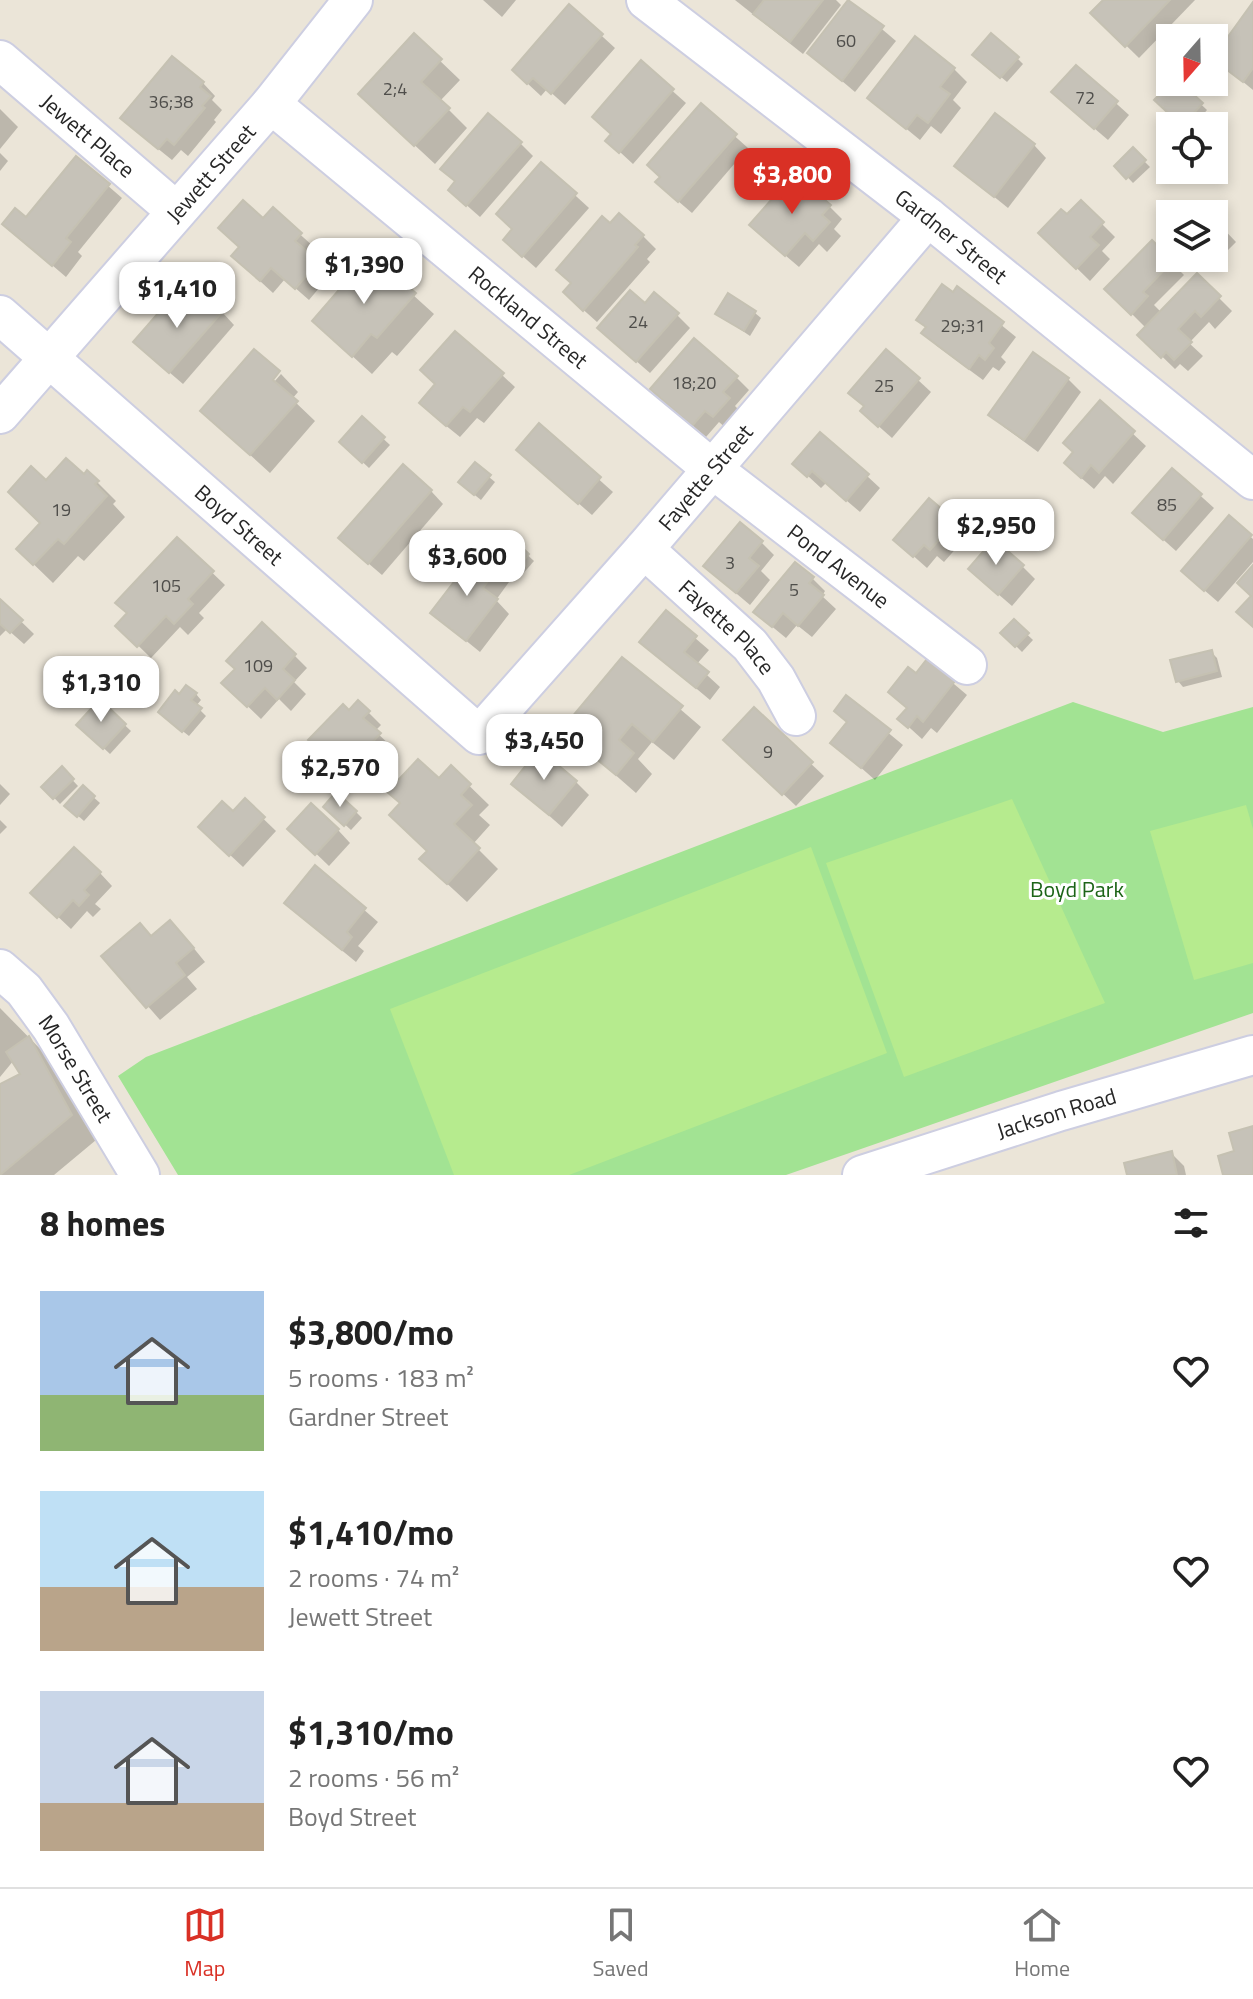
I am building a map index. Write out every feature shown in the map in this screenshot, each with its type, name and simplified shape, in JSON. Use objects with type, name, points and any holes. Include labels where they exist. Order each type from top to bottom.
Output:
[{"type":"street","name":"Jewett Street","points":[[0,414],[271,104],[353,0]]},
{"type":"street","name":"Gardner Street","points":[[646,0],[928,217],[1253,480]]},
{"type":"street","name":"Jewett Place","points":[[0,60],[176,211]]},
{"type":"street","name":"Rockland Street","points":[[271,104],[711,468]]},
{"type":"street","name":"Fayette Street","points":[[479,735],[644,549],[928,217]]},
{"type":"street","name":"Boyd Street","points":[[0,315],[479,735]]},
{"type":"street","name":"Pond Avenue","points":[[711,468],[967,665]]},
{"type":"street","name":"Fayette Place","points":[[644,549],[750,645],[776,679],[796,716]]},
{"type":"street","name":"Morse Street","points":[[0,969],[24,990],[51,1027],[140,1175]]},
{"type":"street","name":"Jackson Road","points":[[862,1175],[902,1168],[1253,1055]]},
{"type":"green space","name":"Boyd Park","points":[[1073,702],[1163,732],[1253,707],[1253,1013],[786,1175],[178,1175],[118,1076],[146,1057]]},
{"type":"green space","points":[[1012,799],[1105,1003],[904,1077],[826,863]]},
{"type":"green space","points":[[1246,805],[1253,829],[1253,963],[1194,980],[1150,831]]},
{"type":"green space","points":[[811,847],[887,1053],[569,1175],[454,1175],[390,1009]]},
{"type":"building","points":[[764,0],[823,0],[790,42],[753,14]]},
{"type":"building","points":[[848,0],[884,26],[842,81],[807,53]]},
{"type":"building","points":[[1103,0],[1170,0],[1125,47],[1090,13]]},
{"type":"building","points":[[1253,2],[1253,68],[1243,82],[1228,71],[1228,37]]},
{"type":"building","points":[[569,4],[603,34],[551,94],[533,78],[527,84],[512,70]]},
{"type":"building","points":[[414,33],[442,59],[421,82],[450,108],[414,146],[358,94]]},
{"type":"building","points":[[991,33],[1019,57],[1000,78],[972,55]]},
{"type":"building","points":[[915,36],[955,68],[940,87],[950,94],[928,123],[917,115],[906,129],[867,98]]},
{"type":"building","points":[[172,56],[204,82],[200,87],[211,96],[202,106],[205,108],[174,145],[167,139],[158,149],[120,118]]},
{"type":"building","points":[[641,60],[674,89],[619,153],[605,141],[611,134],[592,117]]},
{"type":"building","points":[[1076,65],[1118,101],[1094,129],[1051,92]]},
{"type":"building","points":[[1158,96],[1195,96],[1203,103],[1195,112],[1167,112],[1154,100]]},
{"type":"building","points":[[701,103],[737,134],[678,202],[655,182],[660,177],[647,165]]},
{"type":"building","points":[[488,113],[522,142],[466,206],[448,190],[455,181],[440,169]]},
{"type":"building","points":[[995,113],[1035,144],[994,197],[954,166]]},
{"type":"building","points":[[1133,147],[1146,160],[1126,179],[1114,166]]},
{"type":"building","points":[[76,156],[110,184],[66,238],[71,242],[52,266],[2,224],[15,208],[26,217]]},
{"type":"building","points":[[541,162],[577,193],[522,257],[503,240],[512,229],[496,214]]},
{"type":"building","points":[[794,174],[831,205],[822,215],[830,222],[813,241],[805,233],[785,256],[749,225]]},
{"type":"building","points":[[243,200],[263,218],[273,207],[302,233],[295,241],[319,261],[295,289],[271,268],[260,281],[231,256],[239,247],[218,228]]},
{"type":"building","points":[[1081,200],[1104,222],[1090,237],[1099,245],[1076,269],[1038,233],[1061,209],[1067,214]]},
{"type":"building","points":[[619,213],[644,235],[635,245],[638,247],[583,311],[563,292],[571,283],[556,270],[602,216],[610,223]]},
{"type":"building","points":[[1152,240],[1156,244],[1156,272],[1162,272],[1143,292],[1148,296],[1131,315],[1104,289]]},
{"type":"building","points":[[370,254],[416,293],[377,338],[371,334],[352,357],[312,321]]},
{"type":"building","points":[[1197,273],[1221,296],[1201,317],[1195,311],[1178,329],[1192,342],[1174,360],[1166,352],[1161,358],[1137,335]]},
{"type":"building","points":[[942,284],[953,292],[957,286],[1004,322],[989,343],[994,348],[985,360],[979,355],[969,369],[921,333],[926,327],[916,320]]},
{"type":"building","points":[[630,290],[645,303],[654,292],[679,313],[636,362],[597,328]]},
{"type":"building","points":[[201,291],[223,311],[169,373],[133,342],[173,296],[187,307]]},
{"type":"building","points":[[728,293],[756,311],[744,331],[715,314]]},
{"type":"building","points":[[455,331],[504,373],[470,412],[463,407],[446,426],[419,403],[435,384],[420,370]]},
{"type":"building","points":[[694,338],[738,376],[723,392],[730,398],[713,417],[705,411],[692,426],[650,389]]},
{"type":"building","points":[[254,349],[280,371],[273,380],[298,401],[250,455],[200,411]]},
{"type":"building","points":[[886,349],[920,378],[878,427],[860,411],[864,406],[848,393]]},
{"type":"building","points":[[1033,352],[1069,378],[1024,440],[988,415]]},
{"type":"building","points":[[1100,400],[1135,431],[1099,473],[1091,465],[1081,478],[1064,463],[1073,452],[1063,443]]},
{"type":"building","points":[[362,416],[385,437],[362,463],[339,442]]},
{"type":"building","points":[[539,423],[601,477],[578,504],[516,450]]},
{"type":"building","points":[[820,432],[869,474],[846,501],[812,471],[807,477],[792,464]]},
{"type":"building","points":[[66,458],[84,474],[87,470],[99,481],[95,484],[107,496],[64,544],[58,539],[33,565],[16,549],[40,523],[8,492],[31,466],[46,480]]},
{"type":"building","points":[[475,462],[491,475],[474,495],[458,482]]},
{"type":"building","points":[[403,464],[432,490],[368,564],[338,538]]},
{"type":"building","points":[[1172,468],[1202,494],[1163,540],[1132,513]]},
{"type":"building","points":[[929,498],[956,521],[930,550],[924,545],[913,557],[893,540]]},
{"type":"building","points":[[1229,515],[1252,535],[1204,591],[1181,571]]},
{"type":"building","points":[[740,522],[763,541],[749,558],[759,566],[736,593],[703,566]]},
{"type":"building","points":[[510,536],[529,554],[514,571],[494,554]]},
{"type":"building","points":[[177,537],[214,571],[188,599],[193,604],[174,624],[166,616],[137,647],[115,626],[127,613],[115,603]]},
{"type":"building","points":[[994,539],[1024,565],[998,595],[968,569]]},
{"type":"building","points":[[477,552],[498,568],[483,588],[498,599],[466,641],[430,613]]},
{"type":"building","points":[[795,562],[814,577],[809,583],[824,595],[798,626],[783,613],[772,627],[753,612]]},
{"type":"building","points":[[1253,565],[1253,627],[1236,612],[1251,596],[1237,583]]},
{"type":"building","points":[[0,599],[23,620],[10,633],[0,624]]},
{"type":"building","points":[[666,610],[697,636],[684,652],[709,672],[696,688],[639,642]]},
{"type":"building","points":[[1014,619],[1029,633],[1015,647],[1000,633]]},
{"type":"building","points":[[262,622],[296,654],[283,669],[295,680],[277,700],[265,688],[247,707],[221,683],[235,669],[226,661]]},
{"type":"building","points":[[1212,650],[1217,671],[1176,682],[1170,660]]},
{"type":"building","points":[[622,657],[683,706],[653,742],[632,724],[619,740],[634,753],[616,775],[561,730]]},
{"type":"building","points":[[927,659],[955,681],[923,722],[917,716],[908,728],[897,719],[907,708],[888,692],[908,667],[916,673]]},
{"type":"building","points":[[186,685],[197,693],[191,700],[202,708],[182,732],[158,712],[175,690],[179,694]]},
{"type":"building","points":[[846,695],[891,730],[861,768],[830,743],[847,722],[834,711]]},
{"type":"building","points":[[100,699],[126,724],[103,749],[76,725]]},
{"type":"building","points":[[358,700],[370,711],[363,718],[381,733],[334,783],[309,759],[318,749],[308,740],[343,704],[349,710]]},
{"type":"building","points":[[754,707],[813,762],[782,795],[723,740]]},
{"type":"building","points":[[539,749],[577,781],[549,815],[511,784]]},
{"type":"building","points":[[418,759],[439,778],[451,765],[471,784],[461,795],[472,805],[454,824],[480,848],[447,884],[419,859],[427,851],[389,815],[400,803],[387,792]]},
{"type":"building","points":[[62,766],[74,779],[53,799],[41,787]]},
{"type":"building","points":[[83,785],[95,796],[77,817],[64,806]]},
{"type":"building","points":[[336,792],[357,811],[344,826],[323,807]]},
{"type":"building","points":[[245,798],[265,817],[229,856],[198,827],[222,801],[233,811]]},
{"type":"building","points":[[311,803],[339,829],[315,855],[287,829]]},
{"type":"building","points":[[74,847],[101,872],[84,890],[89,895],[79,906],[73,900],[57,918],[30,893]]},
{"type":"building","points":[[315,865],[366,908],[347,932],[352,937],[342,950],[284,903]]},
{"type":"building","points":[[170,920],[194,948],[176,963],[185,975],[146,1008],[101,956],[140,923],[151,936]]},
{"type":"building","points":[[29,1036],[72,1115],[0,1175],[0,1084],[20,1074],[6,1052]]},
{"type":"building","points":[[1253,1126],[1253,1175],[1223,1175],[1218,1156],[1234,1151],[1229,1133]]},
{"type":"building","points":[[1172,1151],[1177,1175],[1127,1175],[1124,1163]]}]
